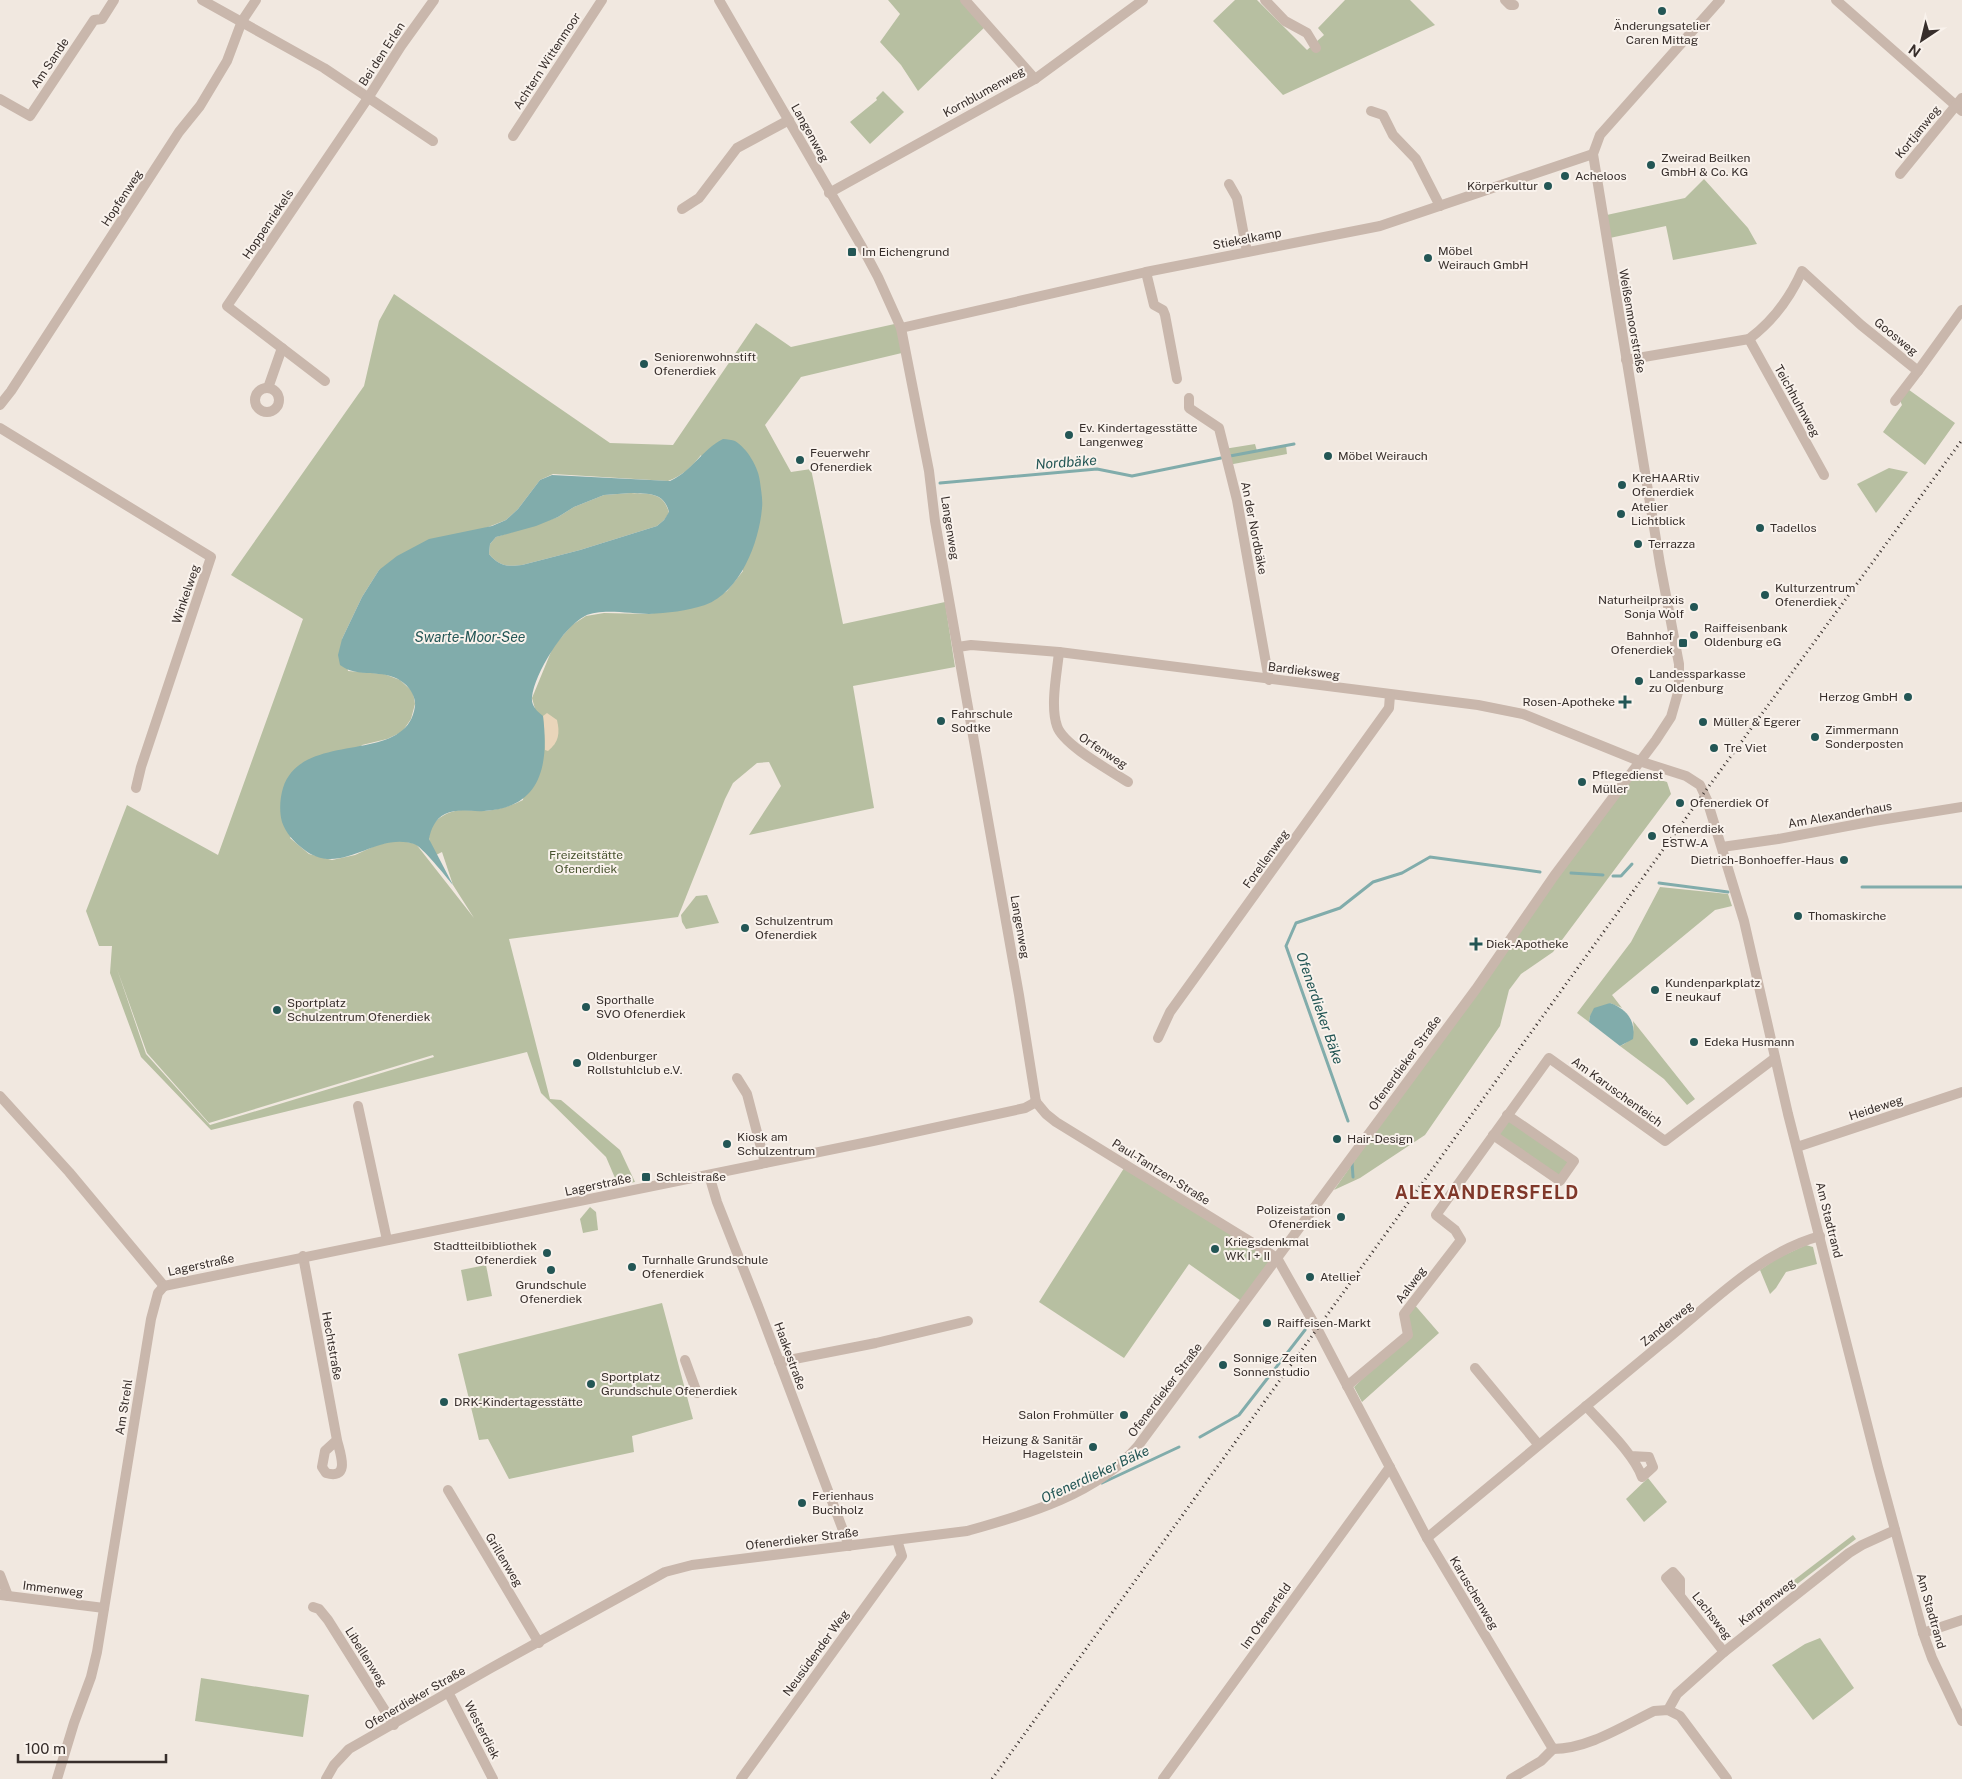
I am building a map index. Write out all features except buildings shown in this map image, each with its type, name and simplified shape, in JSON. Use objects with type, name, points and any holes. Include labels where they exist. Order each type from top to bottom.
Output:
[{"type":"street","name":"Am Sande","points":[[0,98],[30,116],[94,20],[102,19],[114,0]]},
{"type":"street","points":[[202,0],[324,68],[433,141]]},
{"type":"street","name":"Hopfenweg","points":[[0,405],[11,391],[179,132],[200,106],[227,61],[242,21],[256,0]]},
{"type":"street","name":"Bei den Erlen","points":[[368,98],[401,46],[434,0]]},
{"type":"street","name":"Achtern Wittenmoor","points":[[512,136],[602,0]]},
{"type":"street","name":"Langenweg","points":[[719,0],[878,277],[901,328],[929,471],[935,521],[1019,992],[1036,1102]]},
{"type":"street","points":[[965,0],[1035,79]]},
{"type":"street","name":"Kornblumenweg","points":[[829,193],[1035,79],[1143,0]]},
{"type":"street","points":[[1264,0],[1285,21],[1307,33],[1316,48]]},
{"type":"street","points":[[1592,154],[1604,131],[1720,0]]},
{"type":"street","name":"Kortjanweg","points":[[1836,0],[1960,105],[1900,174]]},
{"type":"street","name":"Hoppenriekels","points":[[325,381],[227,306],[368,98]]},
{"type":"street","points":[[1371,111],[1383,115],[1393,136],[1416,159],[1440,206]]},
{"type":"street","points":[[682,209],[699,198],[737,148],[789,120]]},
{"type":"street","name":"Stiekelkamp","points":[[901,328],[1146,272],[1380,226],[1592,154]]},
{"type":"street","name":"Weißenmoorstraße","points":[[1592,154],[1660,569],[1679,664],[1679,690]]},
{"type":"street","points":[[1229,184],[1238,198],[1247,252]]},
{"type":"street","name":"Goosweg","points":[[1749,339],[1765,327],[1794,290],[1802,271],[1861,325],[1918,371],[1962,310]]},
{"type":"street","points":[[1146,272],[1154,305],[1163,310],[1165,316],[1177,379]]},
{"type":"street","points":[[1626,360],[1749,339]]},
{"type":"street","name":"Teichhuhnweg","points":[[1749,339],[1824,475]]},
{"type":"street","points":[[268,388],[282,348]]},
{"type":"street","points":[[1895,401],[1918,371]]},
{"type":"street","name":"An der Nordbäke","points":[[1189,398],[1189,408],[1219,428],[1237,500],[1269,680]]},
{"type":"street","name":"Winkelweg","points":[[0,428],[212,557],[141,766],[136,788]]},
{"type":"street","name":"Bardieksweg","points":[[958,647],[971,645],[1059,652],[1478,705],[1523,714],[1639,761]]},
{"type":"street","name":"Orfenweg","points":[[1059,652],[1055,707],[1057,726],[1068,743],[1128,782]]},
{"type":"street","name":"Ofenerdieker Straße","points":[[326,1779],[334,1765],[349,1749],[642,1584],[679,1568],[967,1530],[1010,1519],[1054,1503],[1081,1490],[1125,1461],[1143,1440],[1278,1258],[1656,740],[1670,717],[1679,690]]},
{"type":"street","name":"Forellenweg","points":[[1158,1038],[1170,1012],[1389,708],[1390,695]]},
{"type":"street","name":"Am Stadtrand","points":[[1639,761],[1686,776],[1700,785],[1707,800],[1754,959],[1775,1058],[1797,1147],[1923,1633],[1932,1658],[1962,1721]]},
{"type":"street","name":"Am Alexanderhaus","points":[[1722,847],[1778,840],[1874,821],[1962,808]]},
{"type":"street","name":"Am Karuschenteich","points":[[1461,1240],[1455,1230],[1436,1214],[1548,1058],[1665,1141],[1775,1058]]},
{"type":"street","points":[[737,1078],[747,1094],[765,1163]]},
{"type":"street","name":"Heideweg","points":[[1797,1147],[1962,1092]]},
{"type":"street","points":[[0,1096],[69,1172],[164,1286]]},
{"type":"street","name":"Lagerstraße","points":[[164,1286],[991,1116],[1025,1108],[1036,1102]]},
{"type":"street","name":"Paul-Tantzen-Straße","points":[[1036,1102],[1056,1122],[1278,1258]]},
{"type":"street","points":[[358,1106],[387,1240]]},
{"type":"street","points":[[1493,1135],[1560,1181],[1574,1161],[1507,1115]]},
{"type":"street","name":"Haakestraße","points":[[708,1174],[848,1546]]},
{"type":"street","name":"Zanderweg","points":[[1427,1538],[1538,1444],[1757,1267],[1781,1251],[1805,1240],[1820,1236]]},
{"type":"street","name":"Aalweg","points":[[1347,1386],[1408,1335],[1404,1314],[1461,1240]]},
{"type":"street","name":"Hechtstraße","points":[[304,1256],[337,1440]]},
{"type":"street","name":"Karuschenweg","points":[[1278,1258],[1427,1538],[1553,1749]]},
{"type":"street","name":"Am Strehl","points":[[57,1779],[71,1731],[94,1665],[151,1319],[158,1293],[164,1286]]},
{"type":"street","points":[[779,1362],[876,1343],[968,1321]]},
{"type":"street","points":[[685,1360],[697,1393]]},
{"type":"street","points":[[1475,1368],[1538,1444]]},
{"type":"street","points":[[1586,1406],[1630,1456]]},
{"type":"street","name":"Im Ofenerfeld","points":[[1163,1779],[1390,1467]]},
{"type":"street","name":"Grillenweg","points":[[448,1490],[539,1643]]},
{"type":"street","name":"Karpfenweg","points":[[1668,1710],[1677,1694],[1724,1652],[1849,1554],[1862,1545],[1895,1530]]},
{"type":"street","name":"Neusüdender Weg","points":[[741,1779],[902,1556],[896,1540]]},
{"type":"street","points":[[0,1575],[4,1595]]},
{"type":"street","name":"Immenweg","points":[[4,1595],[104,1608]]},
{"type":"street","name":"Lachsweg","points":[[1680,1595],[1724,1652]]},
{"type":"street","name":"Libellenweg","points":[[313,1607],[319,1609],[328,1620],[394,1724]]},
{"type":"street","points":[[1923,1633],[1962,1620]]},
{"type":"street","name":"Westerdiek","points":[[448,1692],[492,1779]]},
{"type":"street","points":[[1511,1779],[1541,1761],[1553,1749],[1565,1749],[1580,1745],[1654,1711],[1668,1710],[1680,1716],[1727,1779]]},
{"type":"green space","points":[[888,0],[965,0],[987,25],[918,91],[901,65],[880,42],[900,14]]},
{"type":"green space","points":[[1235,0],[1257,0],[1307,50],[1324,35],[1318,28],[1345,0],[1410,0],[1435,25],[1283,95],[1213,21]]},
{"type":"green space","points":[[883,91],[904,112],[870,144],[850,122],[877,100],[876,98]]},
{"type":"green space","points":[[1704,179],[1748,228],[1757,244],[1673,260],[1666,226],[1605,239],[1602,216],[1685,198]]},
{"type":"green space","name":"Freizeitstätte Ofenerdiek","points":[[394,294],[610,443],[673,445],[756,323],[791,347],[899,323],[906,352],[801,377],[765,425],[791,472],[811,469],[843,624],[945,602],[955,667],[853,686],[874,808],[749,835],[781,786],[769,762],[757,763],[733,783],[678,917],[509,939],[550,1099],[561,1100],[620,1150],[635,1182],[618,1185],[606,1157],[541,1093],[527,1052],[211,1130],[141,1057],[110,973],[112,946],[99,946],[86,911],[127,805],[218,855],[303,619],[231,575],[364,386],[379,321]],"holes":[[[701,455],[743,571],[727,591],[706,604],[648,614],[604,613],[586,616],[572,625],[553,647],[532,698],[535,709],[523,800],[510,806],[486,811],[462,810],[451,812],[436,821],[430,831],[429,839],[434,856],[442,852],[453,885],[474,918],[416,844],[398,840],[377,845],[355,855],[332,860],[309,854],[290,838],[362,745],[387,739],[402,732],[411,719],[415,704],[413,692],[400,680],[384,674],[348,671],[342,639],[362,597],[379,570],[506,520],[518,509],[540,480],[553,474],[668,481],[686,471]],[[117,969],[147,1053],[209,1123],[433,1055],[434,1057],[210,1125],[146,1054]]]},
{"type":"green space","points":[[1905,387],[1955,423],[1925,465],[1883,432],[1902,405],[1898,396]]},
{"type":"green space","points":[[1255,444],[1257,451],[1286,446],[1287,454],[1228,465],[1224,449]]},
{"type":"green space","points":[[1889,468],[1908,472],[1876,513],[1857,484]]},
{"type":"green space","points":[[650,494],[660,498],[667,506],[669,513],[657,526],[580,550],[522,565],[504,565],[496,561],[489,554],[490,544],[496,537],[558,517],[574,507],[604,495]]},
{"type":"green space","points":[[1631,771],[1667,782],[1671,794],[1553,952],[1521,974],[1509,990],[1500,1026],[1425,1135],[1360,1178],[1334,1190],[1554,876]]},
{"type":"green space","points":[[1660,887],[1728,894],[1732,906],[1715,910],[1612,995],[1622,1008],[1610,1003],[1590,1016],[1589,1022],[1577,1013],[1631,942]]},
{"type":"green space","points":[[707,895],[719,923],[686,929],[681,915],[696,896]]},
{"type":"green space","points":[[1633,1021],[1695,1099],[1687,1105],[1664,1079],[1620,1046],[1627,1042],[1631,1036]]},
{"type":"green space","points":[[1507,1115],[1574,1161],[1560,1181],[1493,1135]]},
{"type":"green space","points":[[1126,1165],[1277,1258],[1244,1303],[1189,1264],[1124,1358],[1039,1302]]},
{"type":"green space","points":[[590,1207],[596,1212],[598,1230],[583,1233],[580,1219]]},
{"type":"green space","points":[[1806,1245],[1813,1247],[1817,1264],[1786,1272],[1770,1294],[1760,1270],[1776,1259]]},
{"type":"green space","points":[[486,1265],[492,1296],[467,1301],[461,1270]]},
{"type":"green space","name":"Sportplatz Grundschule Ofenerdiek","points":[[662,1303],[693,1419],[632,1436],[634,1452],[509,1479],[488,1439],[479,1440],[458,1354]]},
{"type":"green space","points":[[1413,1303],[1439,1333],[1362,1402],[1354,1387],[1408,1335],[1404,1314]]},
{"type":"green space","points":[[1648,1478],[1667,1502],[1644,1522],[1626,1499]]},
{"type":"green space","points":[[1853,1535],[1856,1539],[1741,1627],[1739,1622]]},
{"type":"green space","points":[[1820,1638],[1854,1688],[1813,1720],[1772,1665],[1805,1644]]},
{"type":"green space","points":[[201,1678],[309,1695],[303,1737],[195,1721]]},
{"type":"sand","points":[[547,713],[557,720],[558,729],[558,737],[552,748],[548,751],[545,750],[543,716]]},
{"type":"water","name":"Swarte-Moor-See","points":[[723,439],[735,441],[739,444],[752,459],[759,477],[762,502],[760,522],[746,565],[728,589],[717,599],[705,605],[656,614],[599,612],[585,616],[568,630],[551,652],[534,687],[532,703],[543,716],[545,734],[542,766],[538,780],[530,792],[519,802],[503,808],[484,811],[450,812],[436,821],[432,828],[429,839],[453,885],[428,856],[414,844],[399,842],[385,844],[344,857],[330,859],[316,856],[293,840],[282,822],[280,805],[283,788],[294,770],[311,758],[375,743],[394,736],[408,725],[415,706],[414,699],[407,686],[394,677],[355,672],[340,665],[338,655],[342,639],[362,597],[379,570],[397,556],[429,539],[492,526],[506,520],[518,509],[540,480],[552,475],[670,481],[686,471]],"holes":[[[650,494],[660,497],[667,505],[669,512],[664,520],[657,526],[580,550],[522,565],[504,565],[496,561],[489,554],[490,544],[496,537],[536,526],[558,517],[574,507],[604,495]]]},
{"type":"water","points":[[1610,1003],[1626,1012],[1632,1021],[1633,1039],[1620,1046],[1589,1022],[1594,1008]]},
{"type":"waterway","name":"Nordbäke","points":[[1230,456],[1294,444]]},
{"type":"waterway","name":"Nordbäke","points":[[940,483],[1097,469],[1132,476],[1221,458]]},
{"type":"waterway","name":"Ofenerdieker Bäke","points":[[1348,1121],[1286,946],[1296,923],[1340,908],[1373,882],[1402,873],[1430,857],[1540,872]]},
{"type":"waterway","name":"Ofenerdieker Bäke","points":[[1613,876],[1621,876],[1632,864]]},
{"type":"waterway","name":"Ofenerdieker Bäke","points":[[1571,873],[1603,875]]},
{"type":"waterway","name":"Ofenerdieker Bäke","points":[[1659,883],[1728,892]]},
{"type":"waterway","name":"Ofenerdieker Bäke","points":[[1862,887],[1962,887]]},
{"type":"waterway","name":"Ofenerdieker Bäke","points":[[1352,1162],[1353,1177]]},
{"type":"waterway","name":"Ofenerdieker Bäke","points":[[1200,1437],[1239,1415],[1305,1330]]},
{"type":"waterway","name":"Ofenerdieker Bäke","points":[[1102,1483],[1179,1447]]},
{"type":"railway","points":[[992,1779],[1704,793],[1962,440]]},
{"type":"place","name":"Änderungsatelier Caren Mittag","points":[[1662,11]]},
{"type":"place","name":"Zweirad Beilken GmbH & Co. KG","points":[[1651,165]]},
{"type":"place","name":"Acheloos","points":[[1565,176]]},
{"type":"place","name":"Körperkultur","points":[[1548,186]]},
{"type":"place","name":"Im Eichengrund","points":[[852,252]]},
{"type":"place","name":"Möbel Weirauch GmbH","points":[[1428,258]]},
{"type":"place","name":"Seniorenwohnstift Ofenerdiek","points":[[644,364]]},
{"type":"place","name":"Ev. Kindertagesstätte Langenweg","points":[[1069,435]]},
{"type":"place","name":"Möbel Weirauch","points":[[1328,456]]},
{"type":"place","name":"Feuerwehr Ofenerdiek","points":[[800,460]]},
{"type":"place","name":"KreHAARtiv Ofenerdiek","points":[[1622,485]]},
{"type":"place","name":"Atelier Lichtblick","points":[[1621,514]]},
{"type":"place","name":"Tadellos","points":[[1760,528]]},
{"type":"place","name":"Terrazza","points":[[1638,544]]},
{"type":"place","name":"Kulturzentrum Ofenerdiek","points":[[1765,595]]},
{"type":"place","name":"Naturheilpraxis Sonja Wolf","points":[[1694,607]]},
{"type":"place","name":"Raiffeisenbank Oldenburg eG","points":[[1694,635]]},
{"type":"place","name":"Bahnhof Ofenerdiek","points":[[1683,643]]},
{"type":"place","name":"Landessparkasse zu Oldenburg","points":[[1639,681]]},
{"type":"place","name":"Herzog GmbH","points":[[1908,697]]},
{"type":"place","name":"Rosen-Apotheke","points":[[1625,702]]},
{"type":"place","name":"Fahrschule Sodtke","points":[[941,721]]},
{"type":"place","name":"Müller & Egerer","points":[[1703,722]]},
{"type":"place","name":"Zimmermann Sonderposten","points":[[1815,737]]},
{"type":"place","name":"Tre Viet","points":[[1714,748]]},
{"type":"place","name":"Pflegedienst Müller","points":[[1582,782]]},
{"type":"place","name":"Ofenerdiek Of","points":[[1680,803]]},
{"type":"place","name":"Ofenerdiek ESTW-A","points":[[1652,836]]},
{"type":"place","name":"Dietrich-Bonhoeffer-Haus","points":[[1844,860]]},
{"type":"place","name":"Thomaskirche","points":[[1798,916]]},
{"type":"place","name":"Schulzentrum Ofenerdiek","points":[[745,928]]},
{"type":"place","name":"Diek-Apotheke","points":[[1476,944]]},
{"type":"place","name":"Kundenparkplatz E neukauf","points":[[1655,990]]},
{"type":"place","name":"Sporthalle SVO Ofenerdiek","points":[[586,1007]]},
{"type":"place","name":"Sportplatz Schulzentrum Ofenerdiek","points":[[277,1010]]},
{"type":"place","name":"Edeka Husmann","points":[[1694,1042]]},
{"type":"place","name":"Oldenburger Rollstuhlclub e.V.","points":[[577,1063]]},
{"type":"place","name":"Hair-Design","points":[[1337,1139]]},
{"type":"place","name":"Kiosk am Schulzentrum","points":[[727,1144]]},
{"type":"place","name":"Schleistraße","points":[[646,1177]]},
{"type":"place","name":"Polizeistation Ofenerdiek","points":[[1341,1217]]},
{"type":"place","name":"Kriegsdenkmal WK I + II","points":[[1215,1249]]},
{"type":"place","name":"Stadtteilbibliothek Ofenerdiek","points":[[547,1253]]},
{"type":"place","name":"Turnhalle Grundschule Ofenerdiek","points":[[632,1267]]},
{"type":"place","name":"Grundschule Ofenerdiek","points":[[551,1270]]},
{"type":"place","name":"Atellier","points":[[1310,1277]]},
{"type":"place","name":"Raiffeisen-Markt","points":[[1267,1323]]},
{"type":"place","name":"Sonnige Zeiten Sonnenstudio","points":[[1223,1365]]},
{"type":"place","name":"Sportplatz Grundschule Ofenerdiek","points":[[591,1384]]},
{"type":"place","name":"DRK-Kindertagesstätte","points":[[444,1402]]},
{"type":"place","name":"Salon Frohmüller","points":[[1124,1415]]},
{"type":"place","name":"Heizung & Sanitär Hagelstein","points":[[1093,1447]]},
{"type":"place","name":"Ferienhaus Buchholz","points":[[802,1503]]},
{"type":"district","name":"ALEXANDERSFELD","points":[[1487,1192]]}]
